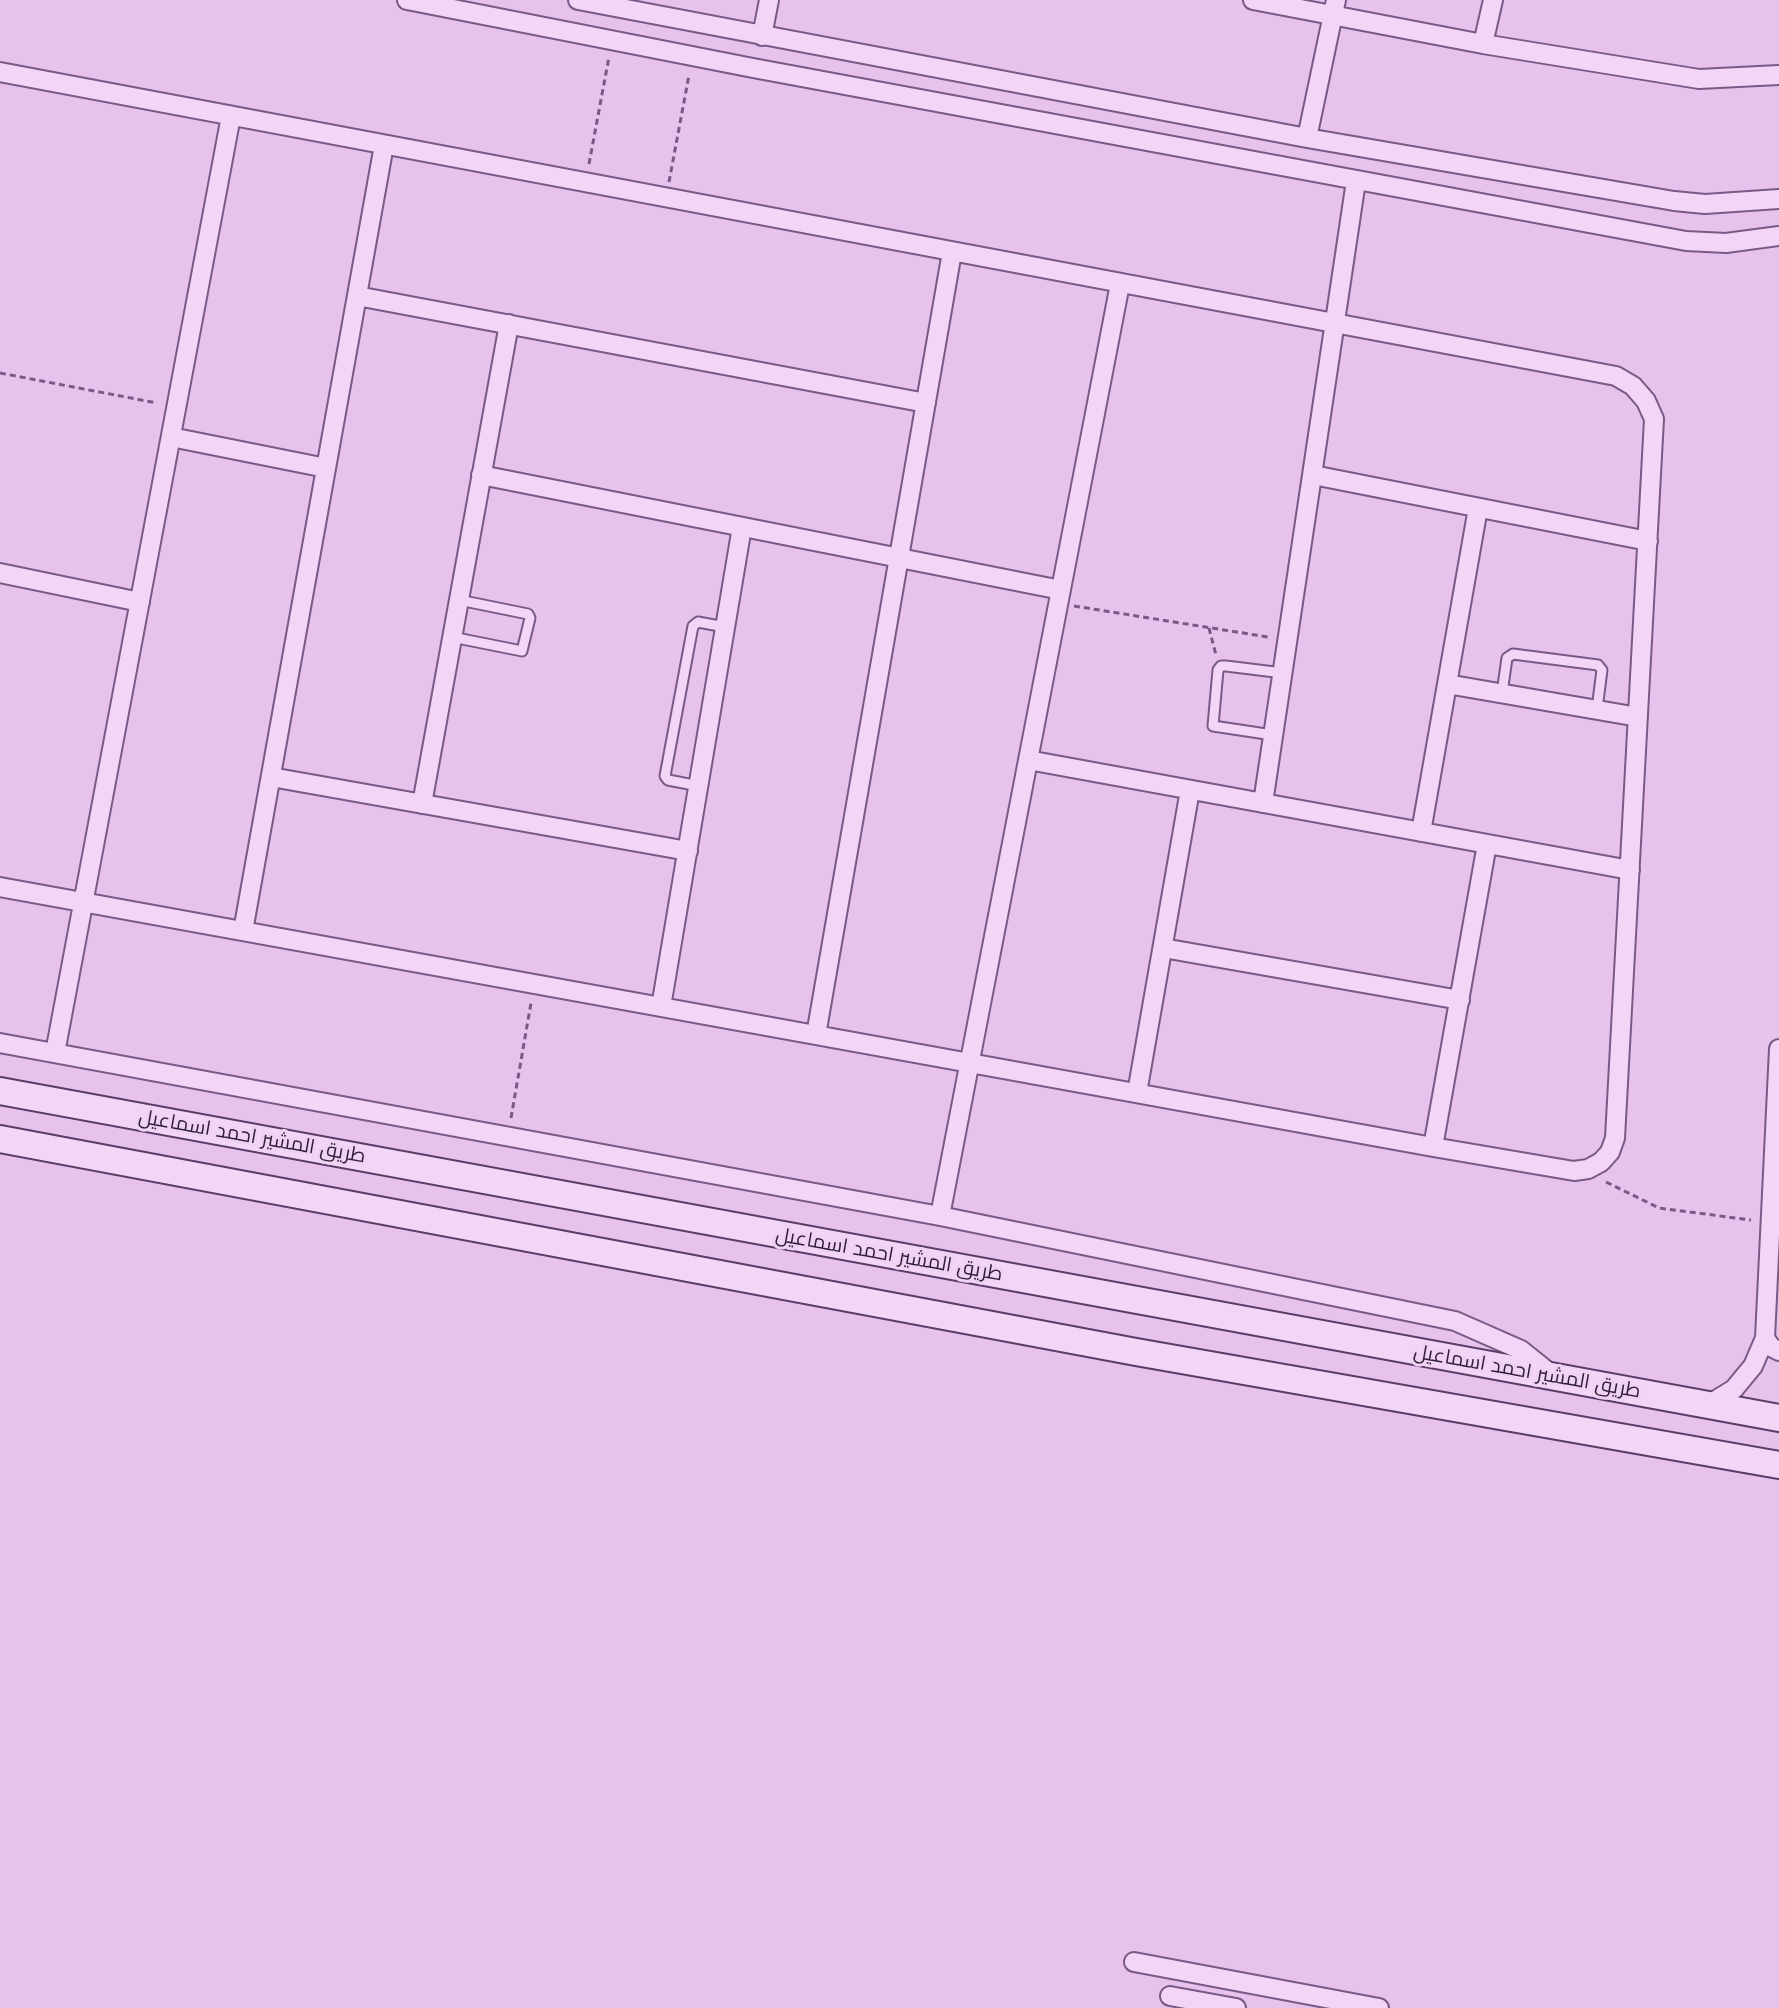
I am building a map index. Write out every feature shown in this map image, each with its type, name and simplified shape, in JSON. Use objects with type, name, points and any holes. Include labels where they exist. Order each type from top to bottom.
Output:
[{"type":"street","points":[[407,0],[1686,241],[1726,243],[1779,236]]},
{"type":"street","points":[[578,0],[1307,138],[1674,201],[1721,203],[1779,199]]},
{"type":"street","points":[[762,36],[769,0]]},
{"type":"street","points":[[1253,0],[1334,8],[1483,44],[1699,79],[1779,75]]},
{"type":"street","points":[[1483,44],[1493,0]]},
{"type":"street","points":[[1307,138],[1334,8]]},
{"type":"street","points":[[0,72],[1616,376],[1633,386],[1646,401],[1654,419],[1615,1138],[1610,1152],[1601,1162],[1588,1169],[1574,1171],[1433,1147],[0,887]]},
{"type":"street","points":[[55,1053],[231,116]]},
{"type":"street","points":[[243,931],[384,145]]},
{"type":"street","points":[[1263,803],[1356,181]]},
{"type":"street","points":[[816,1035],[952,252]]},
{"type":"street","points":[[940,1216],[1120,284]]},
{"type":"street","points":[[357,296],[926,403]]},
{"type":"street","points":[[422,804],[509,324]]},
{"type":"street","points":[[171,437],[326,468]]},
{"type":"street","points":[[481,475],[899,558],[1059,596]]},
{"type":"street","points":[[1313,475],[1648,541]]},
{"type":"street","points":[[1421,832],[1478,508]]},
{"type":"street","points":[[661,1007],[742,527]]},
{"type":"street","points":[[0,573],[140,602]]},
{"type":"street","points":[[1447,684],[1638,717]]},
{"type":"street","points":[[1028,760],[1630,870]]},
{"type":"street","points":[[271,777],[688,851]]},
{"type":"street","points":[[1137,1093],[1190,790]]},
{"type":"street","points":[[1433,1147],[1487,844]]},
{"type":"street","points":[[1163,948],[1460,1000]]},
{"type":"street","points":[[0,1043],[940,1216],[1455,1321],[1521,1350],[1557,1378]]},
{"type":"street","points":[[1708,1405],[1734,1389],[1772,1345],[1771,1223],[1779,1049]]},
{"type":"street","name":"طريق المشير احمد اسماعيل","points":[[0,1091],[1779,1418]]},
{"type":"street","points":[[0,1139],[1136,1352],[1779,1465]]},
{"type":"street","points":[[1134,1962],[1379,2008]]},
{"type":"street","points":[[1170,1996],[1236,2008]]},
{"type":"lane","points":[[452,637],[522,651],[530,618],[528,614],[459,600]]},
{"type":"lane","points":[[699,786],[668,780],[665,776],[693,626],[698,622],[726,627]]},
{"type":"lane","points":[[1502,693],[1507,658],[1513,654],[1598,665],[1602,670],[1597,709]]},
{"type":"lane","points":[[1273,735],[1213,726],[1218,670],[1221,666],[1283,673]]},
{"type":"path","points":[[585,183],[612,40]]},
{"type":"path","points":[[665,198],[692,56]]},
{"type":"path","points":[[0,373],[176,406]]},
{"type":"path","points":[[1059,596],[1209,628],[1288,641]]},
{"type":"path","points":[[1209,628],[1221,666]]},
{"type":"path","points":[[508,1137],[534,984]]},
{"type":"path","points":[[1588,1169],[1614,1188],[1659,1208],[1771,1223]]}]
